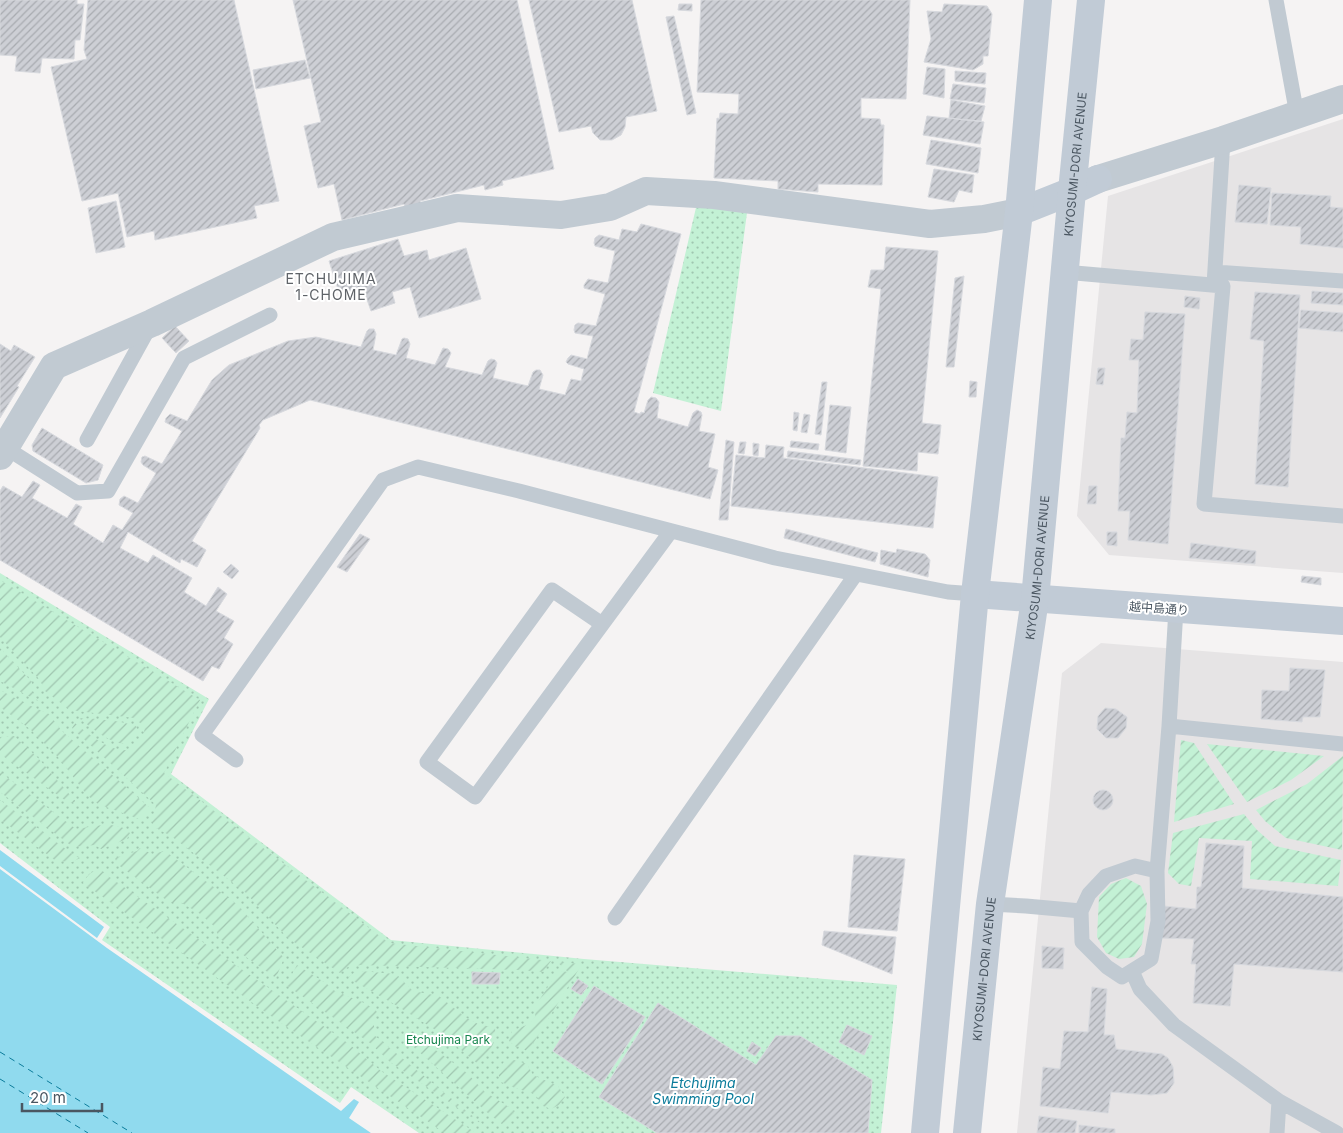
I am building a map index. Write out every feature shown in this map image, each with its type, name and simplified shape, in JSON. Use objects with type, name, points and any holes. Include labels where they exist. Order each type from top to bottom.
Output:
[{"type":"main road","points":[[925,1133],[976,594],[1019,212],[1038,0]]},
{"type":"main road","name":"KIYOSUMI-DORI AVENUE","points":[[967,1133],[990,904],[1035,599],[1064,272],[1091,0]]},
{"type":"main road","points":[[1019,212],[1098,179]]},
{"type":"main road","name":"越中島通り","points":[[976,594],[1343,621]]},
{"type":"street","points":[[1098,179],[1343,100]]},
{"type":"street","points":[[3,452],[54,366],[152,323],[333,237],[457,208],[561,215],[610,208],[646,191],[714,195],[930,224],[984,219],[1019,212]]},
{"type":"lane","points":[[1276,0],[1297,115]]},
{"type":"lane","points":[[1215,279],[1223,140]]},
{"type":"lane","points":[[1064,272],[1215,279],[1343,281]]},
{"type":"lane","points":[[1215,279],[1223,286],[1204,504],[1343,516]]},
{"type":"lane","points":[[3,452],[77,493],[108,491],[184,358],[270,315]]},
{"type":"lane","points":[[87,440],[152,323]]},
{"type":"lane","points":[[236,760],[202,735],[383,480],[418,467],[519,491],[775,558],[948,592],[976,594]]},
{"type":"lane","points":[[602,624],[552,590],[427,762],[475,797],[602,624],[671,530]]},
{"type":"lane","points":[[615,918],[856,574]]},
{"type":"lane","points":[[1157,871],[1134,866],[1106,876],[1089,894],[1081,911],[1082,942],[1107,967],[1122,977],[1151,959],[1158,921],[1157,871],[1176,609]]},
{"type":"lane","points":[[1169,726],[1343,744]]},
{"type":"lane","points":[[990,904],[1081,911]]},
{"type":"lane","points":[[1132,971],[1140,989],[1174,1025],[1279,1101],[1337,1133]]},
{"type":"lane","points":[[1277,1133],[1279,1101]]},
{"type":"shaded area","points":[[1343,119],[1343,573],[1109,555],[1077,516],[1108,196]]},
{"type":"shaded area","points":[[1101,643],[1343,662],[1343,1133],[1017,1133],[1062,673]]},
{"type":"green space","points":[[698,199],[748,205],[721,411],[653,393]]},
{"type":"green space","name":"Etchujima Park","points":[[0,573],[209,699],[171,774],[391,940],[584,959],[897,985],[881,1133],[419,1133],[351,1087],[340,1103],[102,940],[110,927],[0,843]]},
{"type":"green space","points":[[0,580],[200,700],[164,773],[389,943],[551,961],[543,972],[361,965],[348,967],[340,973],[288,938],[245,892],[171,836],[152,826],[156,805],[72,728],[75,723],[103,743],[124,750],[133,748],[140,741],[145,727],[134,718],[70,710],[45,691],[40,680],[0,637]]},
{"type":"green space","points":[[0,648],[32,682],[32,692],[38,701],[0,681]]},
{"type":"green space","points":[[0,690],[49,714],[62,731],[150,808],[139,819],[98,804],[87,795],[58,757],[30,729],[0,707]]},
{"type":"green space","points":[[79,718],[129,724],[136,726],[138,732],[128,744],[122,744],[108,739]]},
{"type":"green space","points":[[14,736],[38,758],[77,803],[69,803],[0,754],[0,737]]},
{"type":"green space","points":[[1181,740],[1194,743],[1234,804],[1174,822]]},
{"type":"green space","points":[[1207,744],[1324,756],[1291,780],[1247,802]]},
{"type":"green space","points":[[1343,756],[1342,850],[1286,838],[1265,821],[1256,810],[1307,784]]},
{"type":"green space","points":[[0,772],[76,829],[111,825],[118,826],[130,833],[127,839],[101,849],[95,845],[73,847],[0,792]]},
{"type":"green space","points":[[0,800],[80,858],[72,862],[56,861],[0,819]]},
{"type":"green space","points":[[1244,814],[1257,830],[1275,846],[1341,860],[1338,886],[1250,879],[1252,841],[1199,838],[1191,886],[1179,884],[1168,873],[1173,833]]},
{"type":"green space","points":[[140,848],[152,854],[165,851],[238,905],[284,958],[276,978],[219,938],[215,927],[199,913],[180,902],[169,902],[117,864],[115,858],[137,851]]},
{"type":"green space","points":[[98,869],[349,1044],[381,1071],[476,1133],[445,1133],[281,1023],[83,883],[89,874]]},
{"type":"green space","points":[[1126,878],[1141,886],[1147,904],[1142,944],[1134,957],[1119,959],[1106,953],[1097,937],[1099,897],[1111,884]]},
{"type":"green space","points":[[557,962],[582,964],[528,1052],[519,1046],[516,1047],[509,1041],[512,1031],[529,1024],[535,1017],[536,1005],[555,976],[562,971],[568,972]]},
{"type":"green space","points":[[297,965],[335,991],[375,1009],[378,1014],[374,1018],[374,1035],[486,1127],[390,1062],[370,1043],[286,985]]},
{"type":"green space","points":[[355,972],[396,974],[413,991],[439,996],[465,1017],[478,1024],[495,1028],[495,1039],[491,1048],[478,1064],[442,1034],[348,978]]},
{"type":"green space","points":[[415,1035],[467,1073],[485,1092],[515,1111],[506,1127],[408,1042]]},
{"type":"green space","points":[[514,1060],[527,1064],[533,1075],[558,1086],[565,1097],[559,1105],[551,1109],[543,1106],[535,1094],[501,1082],[497,1070],[504,1062]]},
{"type":"water","points":[[0,850],[104,927],[97,938],[0,866]]},
{"type":"water","points":[[0,869],[107,948],[341,1111],[354,1099],[359,1102],[349,1118],[371,1133],[0,1133]]},
{"type":"building","points":[[0,0],[77,0],[77,4],[84,4],[80,40],[75,40],[74,59],[42,58],[40,73],[15,71],[17,56],[0,55]]},
{"type":"building","points":[[88,0],[234,0],[279,201],[254,206],[257,218],[155,240],[154,231],[127,237],[118,193],[82,201],[51,67],[87,59],[84,50]]},
{"type":"building","points":[[293,0],[517,0],[554,169],[502,181],[503,185],[485,190],[484,185],[420,201],[421,205],[406,210],[404,204],[342,220],[334,184],[318,188],[304,126],[321,122]]},
{"type":"building","points":[[529,0],[632,0],[657,111],[626,117],[625,127],[621,135],[612,140],[600,140],[593,133],[591,126],[559,132]]},
{"type":"building","points":[[701,0],[910,0],[906,99],[861,98],[861,118],[880,119],[881,125],[884,125],[882,185],[818,184],[818,192],[778,189],[778,181],[714,178],[717,118],[719,119],[720,113],[738,114],[739,94],[697,92]]},
{"type":"building","points":[[679,4],[692,4],[692,11],[678,10]]},
{"type":"building","points":[[944,4],[987,6],[992,14],[988,56],[983,56],[983,64],[973,70],[924,62],[931,39],[927,11],[942,12]]},
{"type":"building","points":[[674,16],[696,113],[687,115],[666,17]]},
{"type":"building","points":[[305,60],[310,78],[256,89],[253,70]]},
{"type":"building","points":[[927,67],[945,69],[944,98],[923,94]]},
{"type":"building","points":[[955,71],[986,73],[985,84],[955,81]]},
{"type":"building","points":[[953,84],[986,88],[984,103],[950,99]]},
{"type":"building","points":[[951,100],[985,106],[981,121],[949,118]]},
{"type":"building","points":[[927,116],[984,122],[980,144],[923,135]]},
{"type":"building","points":[[931,140],[981,148],[978,173],[926,164]]},
{"type":"building","points":[[934,169],[974,175],[972,193],[959,190],[954,202],[928,197]]},
{"type":"building","points":[[1239,185],[1271,188],[1267,224],[1235,222]]},
{"type":"building","points":[[1272,193],[1331,196],[1330,207],[1343,208],[1343,248],[1300,244],[1301,227],[1270,225]]},
{"type":"building","points":[[116,201],[125,247],[96,253],[88,208]]},
{"type":"building","points":[[641,224],[681,234],[634,412],[644,413],[648,400],[651,397],[656,398],[659,402],[657,418],[688,427],[693,413],[697,410],[701,412],[699,431],[715,434],[708,467],[718,470],[710,499],[310,400],[263,420],[259,425],[260,428],[192,541],[206,550],[197,567],[181,559],[180,563],[128,532],[120,548],[148,563],[153,555],[192,578],[184,592],[206,606],[218,587],[227,594],[216,611],[234,621],[224,638],[233,644],[219,669],[212,666],[203,681],[0,560],[0,491],[3,486],[22,497],[33,481],[40,485],[32,498],[67,518],[76,504],[82,507],[73,524],[103,543],[113,525],[122,530],[133,513],[119,505],[120,499],[124,496],[138,503],[156,473],[143,465],[141,462],[142,457],[145,456],[162,464],[182,431],[165,422],[166,418],[170,414],[187,421],[212,380],[229,365],[288,341],[316,337],[361,347],[367,331],[374,329],[376,334],[373,350],[396,355],[404,338],[408,339],[410,344],[406,358],[435,365],[443,348],[448,349],[451,353],[445,367],[482,375],[488,361],[491,359],[497,363],[493,378],[528,386],[533,372],[540,370],[543,375],[539,389],[565,395],[571,379],[581,381],[584,369],[566,362],[571,355],[587,359],[593,336],[575,333],[575,325],[578,323],[596,326],[605,294],[584,288],[584,285],[588,279],[608,283],[615,251],[595,246],[595,238],[599,235],[619,240],[622,229],[637,232]]},
{"type":"building","points":[[398,239],[404,256],[427,250],[429,260],[466,248],[481,299],[419,318],[410,287],[392,292],[395,303],[371,311],[363,288],[340,295],[329,261]]},
{"type":"building","points":[[886,247],[938,251],[922,423],[941,425],[938,454],[918,452],[917,471],[863,466],[881,289],[868,287],[871,270],[884,270]]},
{"type":"building","points":[[964,276],[954,367],[946,367],[955,278]]},
{"type":"building","points":[[1312,291],[1343,293],[1343,305],[1311,303]]},
{"type":"building","points":[[1255,292],[1300,295],[1288,487],[1255,484],[1264,341],[1250,339]]},
{"type":"building","points":[[1185,296],[1200,298],[1199,309],[1184,307]]},
{"type":"building","points":[[1301,310],[1343,313],[1343,332],[1299,328]]},
{"type":"building","points":[[1145,312],[1185,314],[1168,544],[1128,540],[1130,511],[1118,511],[1121,438],[1125,438],[1127,412],[1137,413],[1139,360],[1129,360],[1131,339],[1143,340]]},
{"type":"building","points":[[175,326],[189,341],[176,353],[162,338]]},
{"type":"building","points":[[0,344],[11,351],[14,345],[35,357],[0,418]]},
{"type":"building","points":[[1098,368],[1105,368],[1103,385],[1096,384]]},
{"type":"building","points":[[970,381],[977,382],[976,397],[969,397]]},
{"type":"building","points":[[822,382],[827,382],[821,435],[815,434]]},
{"type":"building","points":[[830,405],[851,407],[846,453],[825,450]]},
{"type":"building","points":[[794,412],[799,413],[797,431],[793,430]]},
{"type":"building","points":[[804,414],[810,415],[807,433],[801,432]]},
{"type":"building","points":[[42,428],[103,465],[98,480],[86,483],[33,451],[32,445]]},
{"type":"building","points":[[726,440],[734,442],[728,520],[719,520]]},
{"type":"building","points":[[791,441],[819,444],[818,450],[790,447]]},
{"type":"building","points":[[740,442],[746,442],[744,454],[738,453]]},
{"type":"building","points":[[753,443],[759,444],[758,456],[753,455]]},
{"type":"building","points":[[766,445],[784,447],[783,458],[938,477],[933,528],[731,506],[736,455],[765,458]]},
{"type":"building","points":[[788,451],[861,460],[860,465],[787,457]]},
{"type":"building","points":[[1089,486],[1097,486],[1096,504],[1087,504]]},
{"type":"building","points":[[786,529],[878,553],[875,562],[784,538]]},
{"type":"building","points":[[1107,532],[1117,532],[1117,546],[1107,545]]},
{"type":"building","points":[[360,534],[370,539],[347,572],[337,567]]},
{"type":"building","points":[[1191,543],[1256,551],[1255,564],[1189,558]]},
{"type":"building","points":[[897,549],[925,554],[930,560],[928,577],[880,564],[881,550],[896,553]]},
{"type":"building","points":[[231,564],[239,571],[232,579],[223,572]]},
{"type":"building","points":[[1302,576],[1321,578],[1321,585],[1301,582]]},
{"type":"building","points":[[1290,668],[1325,670],[1320,717],[1303,717],[1302,722],[1261,719],[1262,690],[1289,691]]},
{"type":"building","points":[[1105,708],[1116,709],[1127,717],[1126,728],[1118,738],[1106,738],[1097,729],[1098,716]]},
{"type":"building","points":[[1103,790],[1110,793],[1113,800],[1110,807],[1103,810],[1096,807],[1093,800],[1096,793]]},
{"type":"building","points":[[1206,843],[1244,846],[1242,888],[1343,897],[1343,972],[1234,964],[1230,1006],[1193,1003],[1196,964],[1191,964],[1194,939],[1161,938],[1163,906],[1196,909],[1197,887],[1201,887]]},
{"type":"building","points":[[854,855],[905,859],[897,931],[848,927]]},
{"type":"building","points":[[824,931],[896,937],[892,974],[822,945]]},
{"type":"building","points":[[1042,946],[1064,948],[1063,969],[1042,968]]},
{"type":"building","points":[[472,972],[500,973],[499,984],[472,984]]},
{"type":"building","points":[[578,979],[588,986],[581,995],[571,989]]},
{"type":"building","points":[[594,986],[645,1017],[602,1084],[553,1051]]},
{"type":"building","points":[[1092,987],[1107,989],[1104,1035],[1114,1035],[1116,1049],[1162,1054],[1168,1058],[1173,1067],[1174,1083],[1167,1093],[1151,1095],[1111,1092],[1108,1113],[1040,1106],[1043,1067],[1060,1069],[1064,1031],[1088,1032]]},
{"type":"building","points":[[658,1003],[756,1065],[776,1036],[800,1036],[872,1080],[868,1133],[657,1133],[599,1097]]},
{"type":"building","points":[[847,1025],[872,1036],[864,1055],[839,1042]]},
{"type":"building","points":[[752,1042],[761,1048],[755,1056],[747,1051]]},
{"type":"building","points":[[1039,1116],[1077,1121],[1075,1133],[1037,1133]]},
{"type":"building","points":[[1079,1125],[1115,1129],[1115,1133],[1079,1133]]},
{"type":"ferry route","points":[[0,1052],[132,1133]]},
{"type":"ferry route","points":[[0,1079],[88,1133]]},
{"type":"district","name":"ETCHUJIMA 1-CHOME","points":[[331,286]]},
{"type":"water label","name":"Etchujima Swimming Pool","points":[[703,1090]]}]
